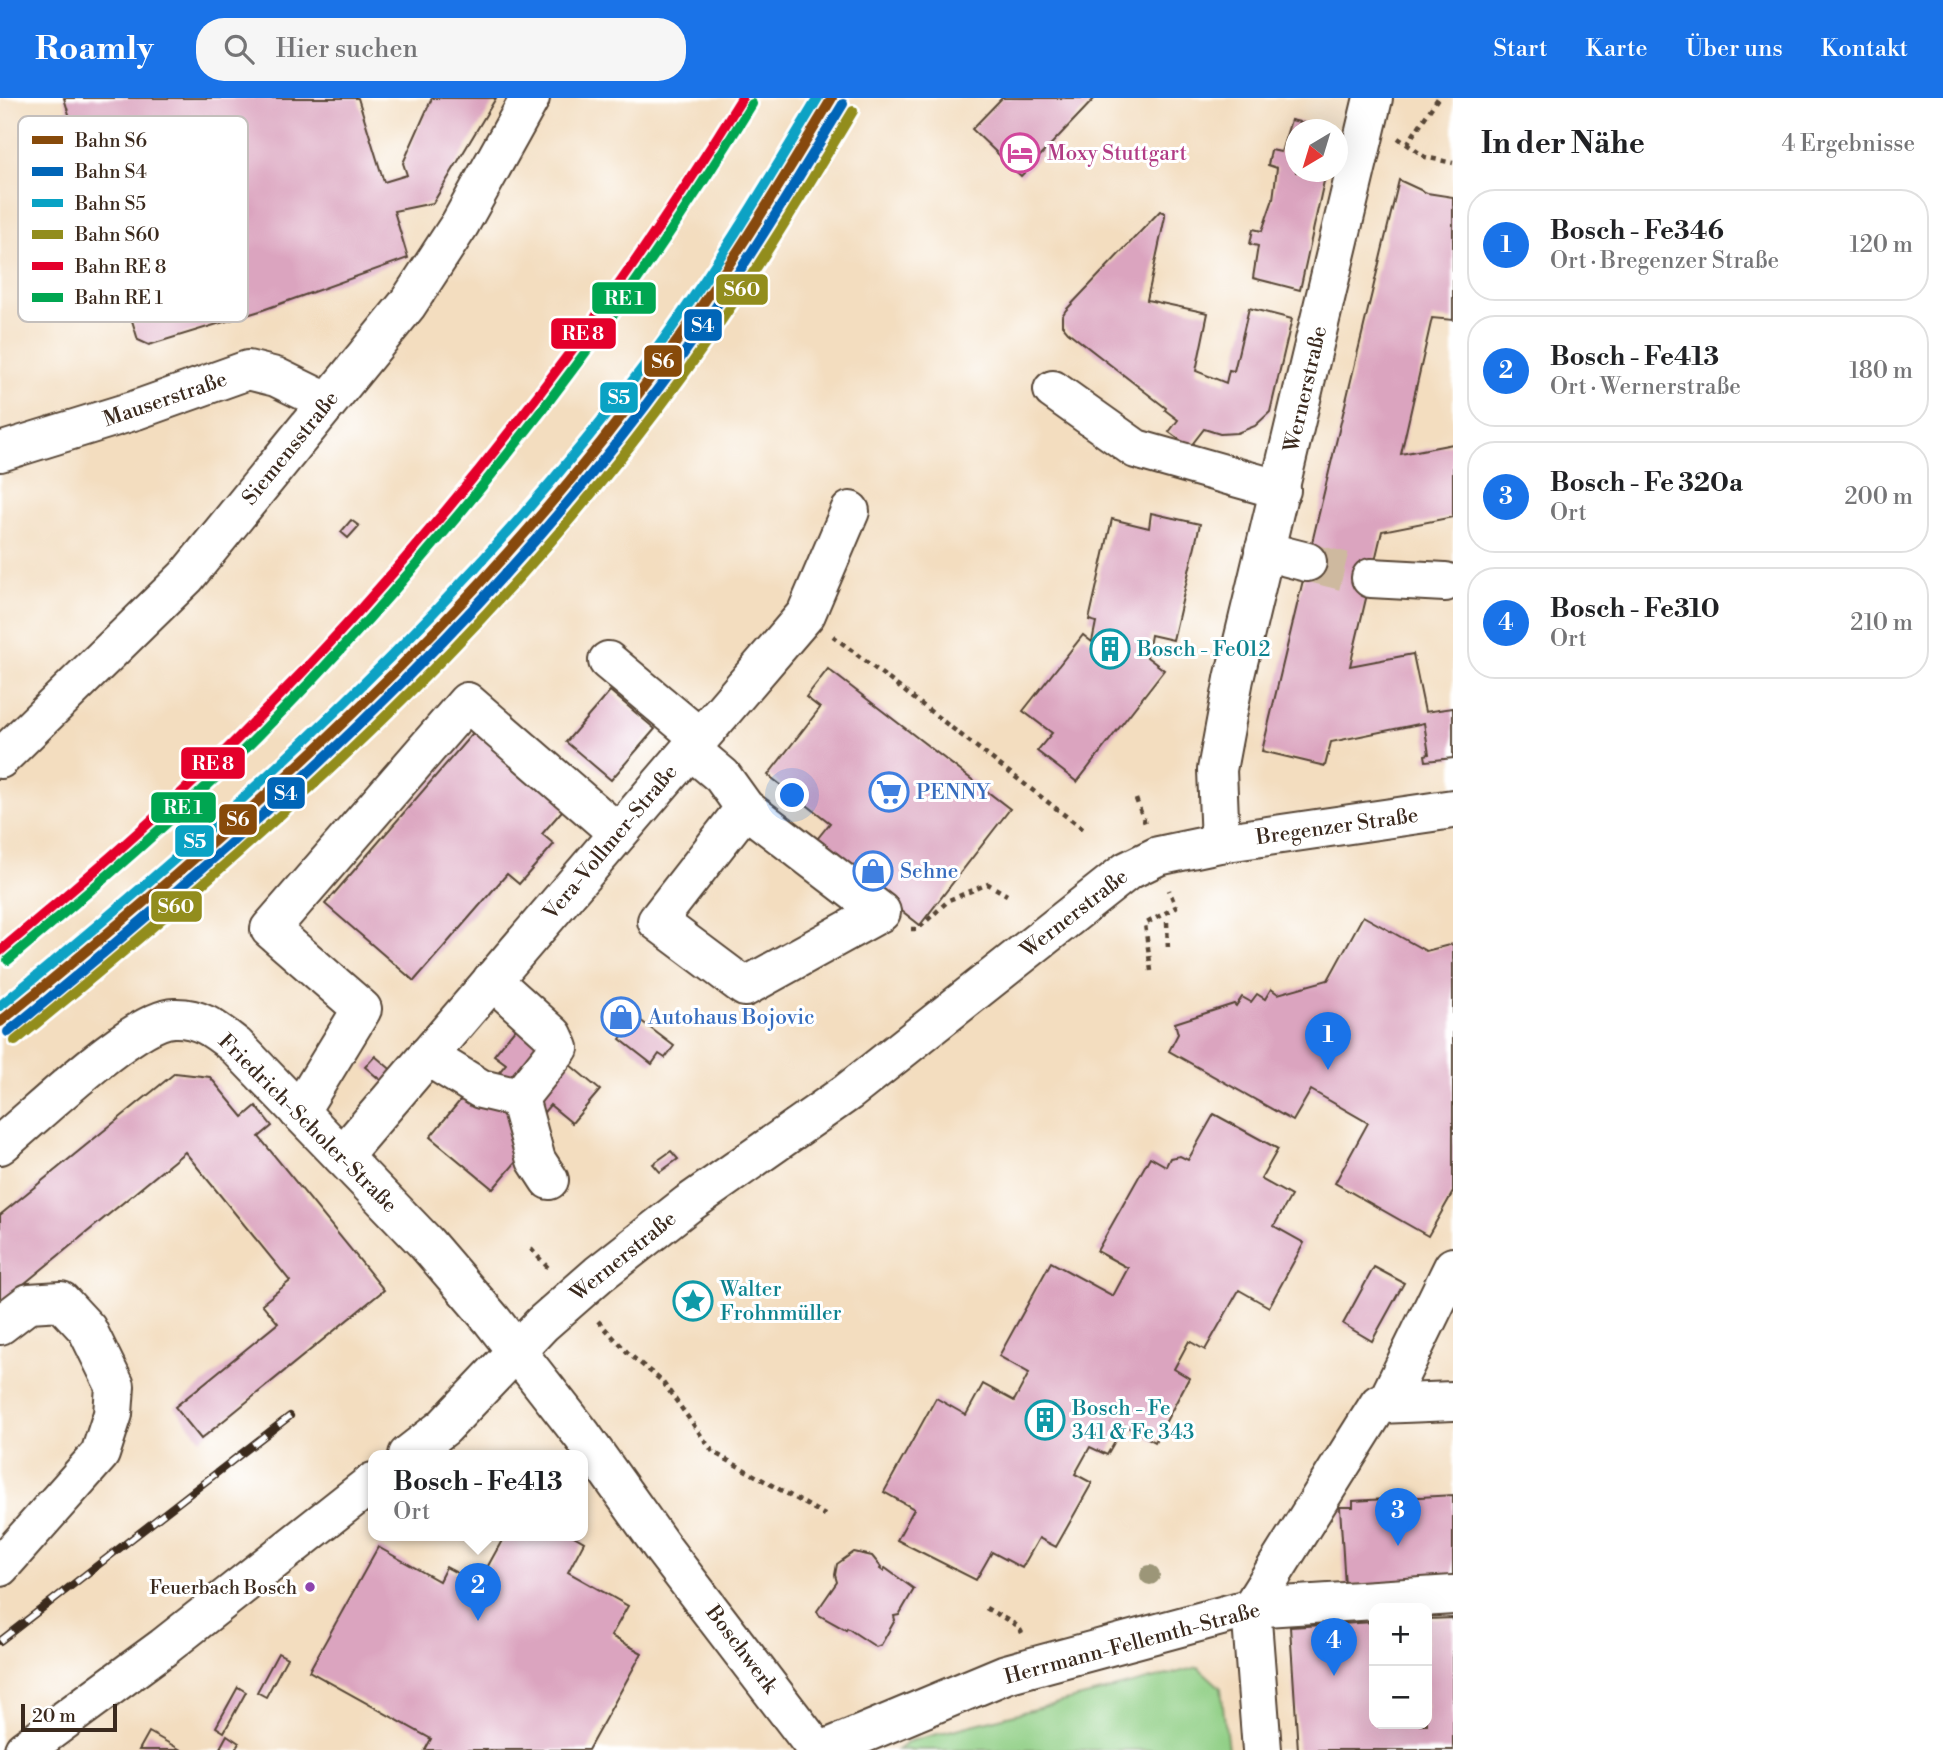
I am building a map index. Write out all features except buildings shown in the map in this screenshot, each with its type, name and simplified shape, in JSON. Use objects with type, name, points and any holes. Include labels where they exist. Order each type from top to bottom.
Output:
[{"type":"street","name":"Siemensstraße","points":[[0,759],[186,577],[407,305],[460,224],[530,98]]},
{"type":"street","name":"Wernerstraße","points":[[414,1450],[444,1427],[573,1296],[649,1235],[848,1092],[1127,871],[1158,856],[1220,843],[1217,800],[1220,751],[1264,551],[1378,119]]},
{"type":"street","name":"Mauserstraße","points":[[0,452],[136,410],[248,370],[275,377],[327,402]]},
{"type":"street","points":[[1054,390],[1136,449],[1281,490]]},
{"type":"street","name":"Vera-Vollmer-Straße","points":[[342,1156],[806,614],[850,511]]},
{"type":"street","points":[[1264,551],[1307,562]]},
{"type":"street","points":[[1371,578],[1446,582]]},
{"type":"street","points":[[608,661],[695,743],[745,808],[881,912],[745,988],[657,921],[745,808]]},
{"type":"street","points":[[299,1112],[362,1009],[270,929],[467,702],[618,833]]},
{"type":"street","name":"Bregenzer Straße","points":[[1220,843],[1453,809]]},
{"type":"street","points":[[492,979],[554,1035],[559,1048],[519,1098]]},
{"type":"street","name":"Friedrich-Scholer-Straße","points":[[0,1144],[143,1028],[173,1017],[206,1022],[236,1046],[426,1243],[582,1435],[664,1550]]},
{"type":"street","points":[[427,1056],[481,1089],[519,1098]]},
{"type":"street","points":[[519,1098],[536,1160],[550,1180]]},
{"type":"street","points":[[1386,1404],[1453,1267]]},
{"type":"street","points":[[0,1325],[29,1303],[61,1301],[87,1329],[115,1386],[113,1414],[100,1454],[0,1567]]},
{"type":"street","points":[[1262,1750],[1251,1608],[1379,1404],[1453,1401]]},
{"type":"street","points":[[24,1750],[164,1647],[368,1486]]},
{"type":"street","name":"Boschwerk","points":[[664,1550],[817,1750]]},
{"type":"street","name":"Herrmann-Fellemth-Straße","points":[[824,1750],[1006,1674],[1251,1608],[1453,1595]]},
{"type":"path","points":[[1406,144],[1438,98]]},
{"type":"path","points":[[1378,119],[1425,157],[1453,163]]},
{"type":"path","points":[[806,614],[1036,796],[1084,830]]},
{"type":"path","points":[[881,912],[905,929],[918,929],[949,900],[988,884],[1007,895]]},
{"type":"path","points":[[1167,922],[1168,950]]},
{"type":"path","points":[[629,1354],[662,1381],[713,1452],[825,1515]]},
{"type":"green space","points":[[1198,1667],[1221,1688],[1228,1750],[897,1750],[910,1741]]},
{"type":"tunnel","points":[[1307,562],[1371,578]]},
{"type":"railway","points":[[0,1641],[290,1416]]},
{"type":"rail line","name":"S5","points":[[0,1006],[89,933],[262,781],[426,620],[504,536],[579,449],[673,327],[737,230],[818,98]]},
{"type":"rail line","name":"S6","points":[[0,1022],[267,794],[435,631],[515,545],[591,455],[685,330],[750,232],[832,98]]},
{"type":"rail line","name":"S4","points":[[8,1032],[188,881],[276,802],[362,722],[445,639],[524,553],[600,463],[695,338],[843,104]]},
{"type":"rail line","name":"S60","points":[[15,1041],[196,890],[371,731],[534,561],[610,471],[705,345],[792,212],[853,111]]},
{"type":"transit line","points":[[0,951],[190,785],[319,654],[386,580],[451,504],[575,346],[689,182],[742,98]]},
{"type":"transit line","points":[[8,960],[199,794],[328,663],[395,589],[524,434],[584,354],[699,189],[752,104]]},
{"type":"place","name":"Moxy Stuttgart","points":[[1020,153]]},
{"type":"place","name":"Bosch - Fe012","points":[[1110,649]]},
{"type":"place","name":"PENNY","points":[[889,792]]},
{"type":"place","name":"Sehne","points":[[873,871]]},
{"type":"place","name":"Autohaus Bojovic","points":[[621,1017]]},
{"type":"place","name":"Bosch - Fe346","points":[[1328,1070]]},
{"type":"place","name":"Walter Frohnmüller","points":[[693,1301]]},
{"type":"place","name":"Bosch - Fe 341 & Fe 343","points":[[1045,1420]]},
{"type":"place","name":"Bosch - Fe 320a","points":[[1398,1546]]},
{"type":"place","name":"Feuerbach Bosch","points":[[310,1587]]},
{"type":"place","name":"Bosch - Fe413","points":[[478,1621]]},
{"type":"place","name":"Bosch - Fe310","points":[[1334,1676]]}]
